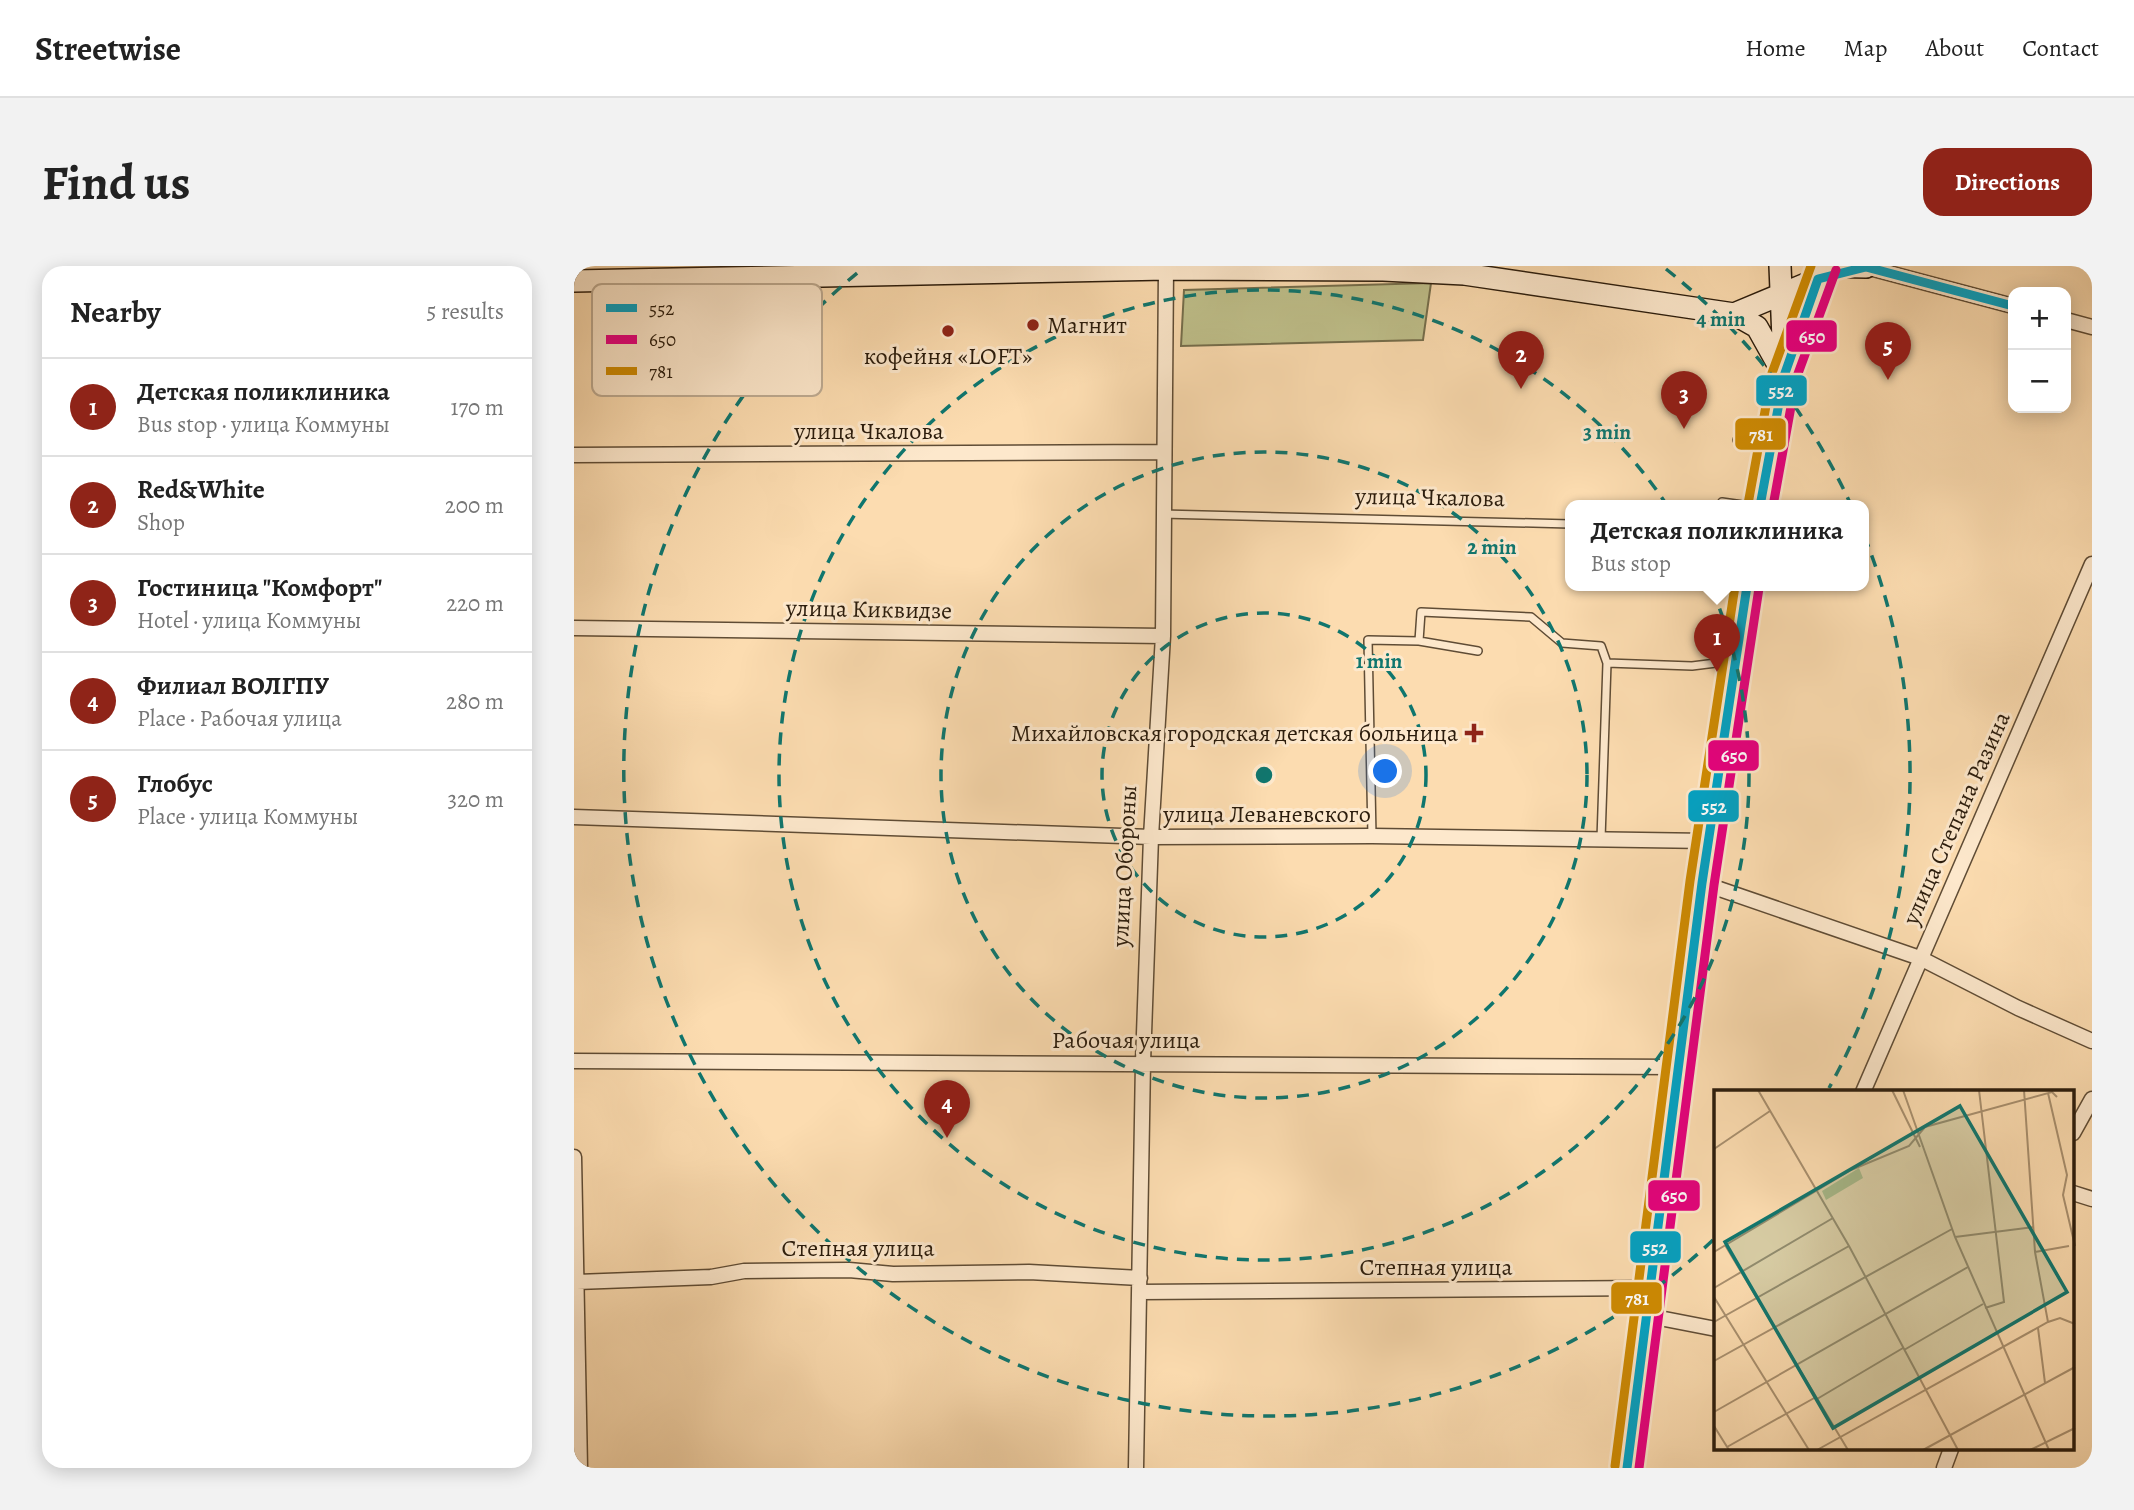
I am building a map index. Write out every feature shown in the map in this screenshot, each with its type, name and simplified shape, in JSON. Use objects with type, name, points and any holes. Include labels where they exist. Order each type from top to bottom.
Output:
[{"type":"street","points":[[1780,266],[1784,376]]},
{"type":"street","points":[[1734,314],[1782,296],[1821,270],[1865,266],[2008,305]]},
{"type":"street","points":[[574,281],[1167,267],[1464,274],[1734,314],[1757,327],[1784,376]]},
{"type":"street","name":"улица Обороны","points":[[1136,1468],[1150,837],[1163,636],[1162,513],[1167,267]]},
{"type":"street","points":[[1761,500],[1784,376],[1821,270]]},
{"type":"street","points":[[2071,321],[2092,327]]},
{"type":"street","name":"улица Чкалова","points":[[574,455],[1164,452]]},
{"type":"street","name":"улица Степана Разина","points":[[1864,1090],[2092,564]]},
{"type":"street","points":[[1627,1468],[1644,1315],[1702,883],[1746,591]]},
{"type":"street","name":"улица Киквидзе","points":[[574,628],[1163,636]]},
{"type":"street","name":"улица Леваневского","points":[[574,817],[1150,837],[1372,836],[1708,841]]},
{"type":"street","points":[[1702,883],[1920,958],[2018,1008],[2092,1041]]},
{"type":"street","name":"Рабочая улица","points":[[574,1061],[1678,1067]]},
{"type":"street","points":[[2074,1131],[2092,1099]]},
{"type":"street","points":[[574,1157],[580,1468]]},
{"type":"street","points":[[2074,1193],[2092,1199]]},
{"type":"street","name":"Степная улица","points":[[576,1276],[711,1278],[744,1271],[849,1270],[893,1274],[1016,1272],[1140,1284],[1648,1288]]},
{"type":"street","points":[[1644,1315],[1714,1329]]},
{"type":"street","points":[[1944,1468],[1951,1450]]},
{"type":"lane","points":[[1737,440],[1771,447]]},
{"type":"lane","name":"улица Чкалова","points":[[1162,513],[1565,524]]},
{"type":"lane","points":[[1419,641],[1421,612],[1531,617],[1562,643],[1601,646],[1608,663],[1601,839]]},
{"type":"lane","points":[[1372,836],[1369,806],[1368,640],[1419,641],[1478,651]]},
{"type":"lane","points":[[1608,663],[1692,666],[1736,661]]},
{"type":"green space","points":[[1431,283],[1423,340],[1181,346],[1184,290]]},
{"type":"transit line","name":"781","points":[[1749,500],[1772,373],[1811,266]]},
{"type":"transit line","name":"552","points":[[1818,279],[1866,267],[2008,305]]},
{"type":"transit line","name":"650","points":[[1774,500],[1796,379],[1836,270]]},
{"type":"transit line","name":"552","points":[[1761,500],[1784,376],[1818,279]]},
{"type":"transit line","name":"781","points":[[1615,1466],[1690,881],[1734,591]]},
{"type":"transit line","name":"552","points":[[1627,1468],[1702,883],[1746,591]]},
{"type":"transit line","name":"650","points":[[1639,1468],[1714,885],[1759,591]]},
{"type":"place","name":"Магнит","points":[[1033,325]]},
{"type":"place","name":"кофейня «LOFT»","points":[[948,331]]},
{"type":"place","name":"Глобус","points":[[1888,380]]},
{"type":"place","name":"Red&White","points":[[1521,389]]},
{"type":"place","name":"Гостиница \"Комфорт\"","points":[[1684,429]]},
{"type":"place","name":"Детская поликлиника","points":[[1717,672]]},
{"type":"place","name":"Михайловская городская детская больница","points":[[1474,733]]},
{"type":"place","name":"Филиал ВОЛГПУ","points":[[947,1138]]}]
